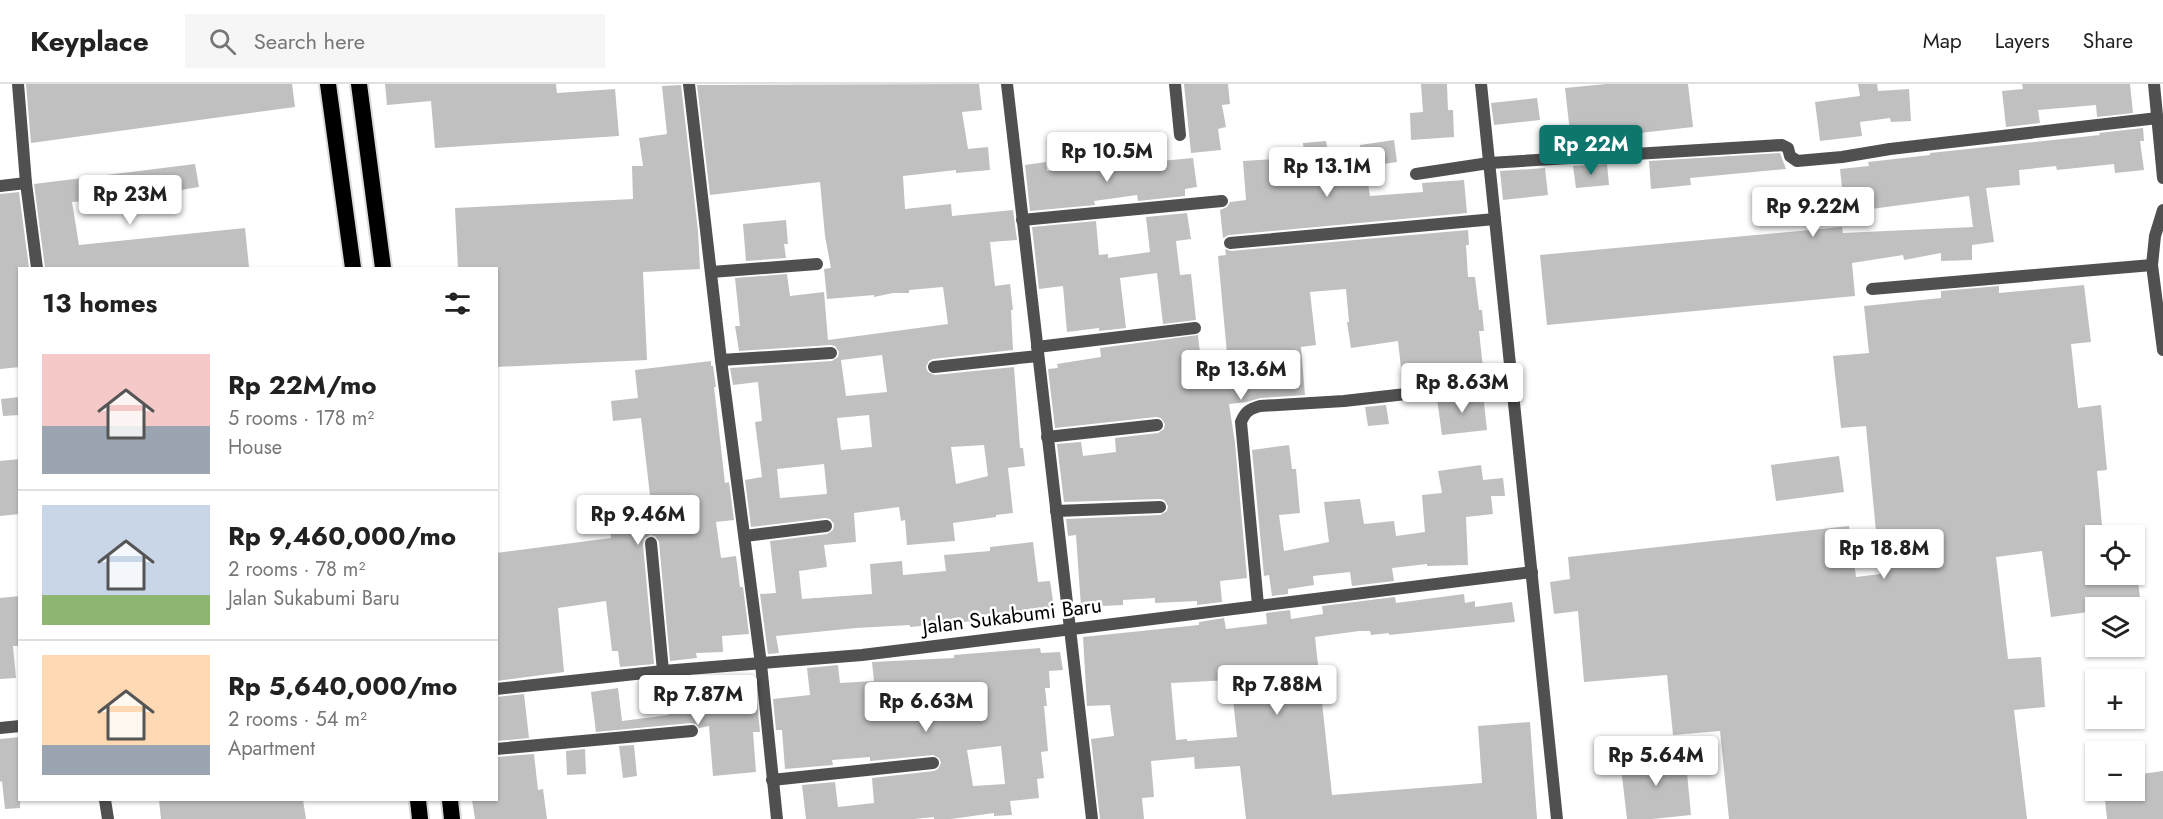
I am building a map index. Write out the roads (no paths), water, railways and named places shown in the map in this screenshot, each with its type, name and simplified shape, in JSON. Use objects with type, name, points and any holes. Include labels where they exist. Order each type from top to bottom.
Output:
[{"type":"highway","points":[[328,84],[353,267]]},
{"type":"highway","points":[[359,84],[383,267]]},
{"type":"highway","points":[[340,170],[368,166]]},
{"type":"highway","points":[[418,801],[420,819]]},
{"type":"highway","points":[[450,801],[452,819]]},
{"type":"street","points":[[18,84],[26,183],[37,267]]},
{"type":"street","points":[[689,84],[721,360],[761,664],[777,819]]},
{"type":"street","points":[[1007,84],[1092,819]]},
{"type":"street","points":[[1175,84],[1179,135]]},
{"type":"street","points":[[1481,84],[1557,819]]},
{"type":"street","points":[[2154,84],[2163,177]]},
{"type":"street","points":[[1416,174],[1489,163],[1782,145],[1788,148],[1790,156],[1797,161],[2158,118]]},
{"type":"street","points":[[0,186],[26,183]]},
{"type":"street","points":[[1022,220],[1222,201]]},
{"type":"street","points":[[2163,210],[2152,265],[2163,350]]},
{"type":"street","points":[[1230,243],[1495,219]]},
{"type":"street","points":[[711,272],[817,264]]},
{"type":"street","points":[[1872,289],[2152,265]]},
{"type":"street","points":[[934,367],[1195,328]]},
{"type":"street","points":[[721,360],[831,353]]},
{"type":"street","points":[[1258,605],[1241,422],[1244,413],[1250,408],[1260,406],[1344,401],[1512,382]]},
{"type":"street","points":[[1047,437],[1157,425]]},
{"type":"street","points":[[1056,511],[1160,507]]},
{"type":"street","points":[[745,536],[826,526]]},
{"type":"street","points":[[651,543],[663,671]]},
{"type":"street","name":"Jalan Sukabumi Baru","points":[[498,689],[663,671],[862,654],[1532,572]]},
{"type":"street","points":[[0,728],[18,726]]},
{"type":"street","points":[[498,749],[692,731]]},
{"type":"street","points":[[772,780],[933,763]]},
{"type":"street","points":[[105,801],[108,819]]}]
